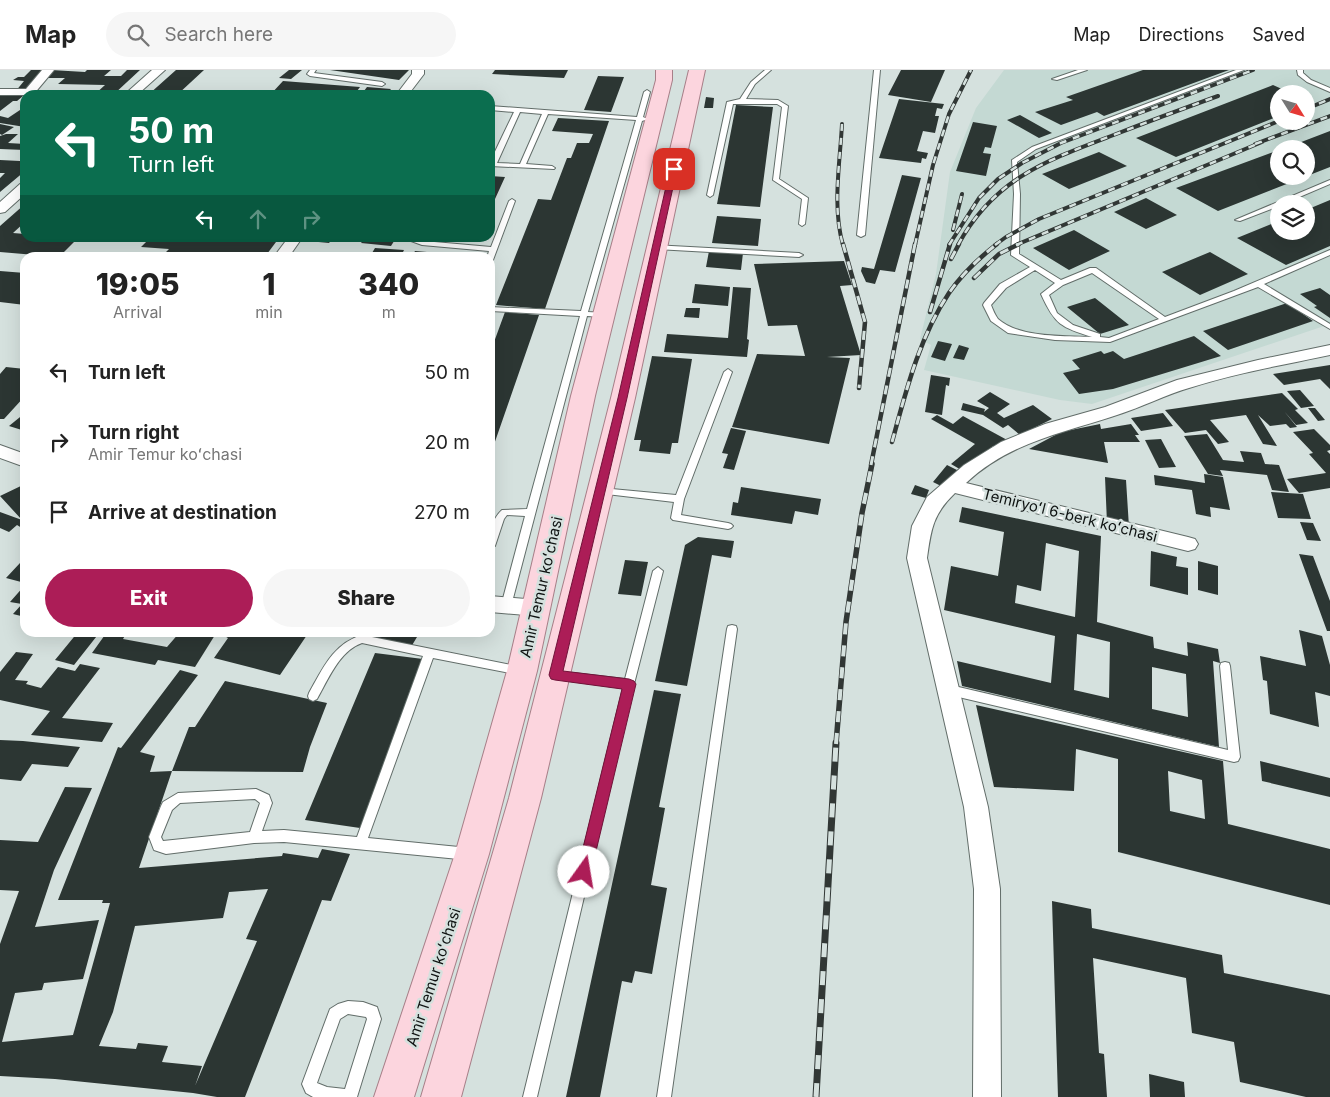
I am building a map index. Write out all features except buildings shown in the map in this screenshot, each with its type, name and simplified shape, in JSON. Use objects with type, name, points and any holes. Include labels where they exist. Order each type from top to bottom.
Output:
[{"type":"main road","name":"Amir Temur koʻchasi","points":[[394,1097],[472,854],[522,671],[538,608],[583,396],[594,314],[646,120],[664,80],[664,70]]},
{"type":"main road","points":[[441,1097],[525,798],[623,398],[697,70]]},
{"type":"main road","points":[[583,396],[623,398]]},
{"type":"street","points":[[31,90],[48,70]]},
{"type":"street","points":[[136,90],[159,70]]},
{"type":"street","points":[[406,90],[418,74],[418,70]]},
{"type":"street","points":[[0,92],[20,93]]},
{"type":"street","points":[[0,209],[20,191]]},
{"type":"street","points":[[987,1097],[987,889],[976,806],[950,690],[917,558],[922,526],[934,502],[970,469],[1007,446],[1051,428],[1111,411],[1183,384],[1258,365],[1330,350]]},
{"type":"street","points":[[0,451],[20,459]]},
{"type":"street","name":"Temiryoʻl 6-berk koʻchasi","points":[[952,486],[1188,544]]},
{"type":"street","points":[[498,605],[538,608]]},
{"type":"lane","points":[[313,70],[310,74],[382,84]]},
{"type":"lane","points":[[742,100],[753,83],[768,70]]},
{"type":"lane","points":[[861,235],[877,70]]},
{"type":"lane","points":[[1055,79],[1084,70]]},
{"type":"lane","points":[[1060,283],[1015,255],[1017,194],[1014,160],[1034,148],[1241,70]]},
{"type":"lane","points":[[1300,70],[1300,74],[1309,81],[1330,90]]},
{"type":"lane","points":[[495,109],[646,120],[647,92]]},
{"type":"lane","points":[[710,195],[730,102],[742,100],[778,102],[785,106],[776,180],[805,198],[802,224]]},
{"type":"lane","points":[[495,156],[518,110]]},
{"type":"lane","points":[[522,166],[546,112]]},
{"type":"lane","points":[[495,164],[552,168]]},
{"type":"lane","points":[[1238,220],[1330,182]]},
{"type":"lane","points":[[492,252],[512,201]]},
{"type":"lane","points":[[419,242],[494,248]]},
{"type":"lane","points":[[656,247],[799,255]]},
{"type":"lane","points":[[1034,267],[1003,286],[986,305],[994,320],[1012,331],[1055,338],[1107,340],[1259,284],[1330,252]]},
{"type":"lane","points":[[1107,340],[1070,327],[1054,314],[1045,294],[1060,283],[1094,270],[1165,320]]},
{"type":"lane","points":[[1259,284],[1330,327]]},
{"type":"lane","points":[[495,308],[594,314],[531,513],[498,605]]},
{"type":"lane","points":[[728,372],[680,499],[676,518],[728,526]]},
{"type":"lane","points":[[600,491],[680,499]]},
{"type":"lane","points":[[495,531],[500,516],[504,512],[531,513]]},
{"type":"lane","points":[[530,1097],[658,571]]},
{"type":"lane","points":[[664,1097],[732,629]]},
{"type":"lane","points":[[313,696],[343,649],[355,640],[362,639],[429,654],[522,671]]},
{"type":"lane","points":[[361,842],[429,654]]},
{"type":"lane","points":[[950,690],[1234,757],[1225,666]]},
{"type":"lane","points":[[555,675],[629,684]]},
{"type":"lane","points":[[254,837],[266,803],[265,799],[256,794],[178,798],[167,806],[156,836],[158,846],[166,848],[254,837],[310,837],[472,854]]},
{"type":"lane","points":[[339,1009],[366,1009],[372,1012],[374,1019],[350,1097],[316,1091],[309,1084],[335,1014],[339,1009]]},
{"type":"shaded area","points":[[1004,70],[1330,70],[1330,324],[1092,404],[1060,400],[924,370],[931,345],[920,339],[936,274],[950,172],[976,108]]},
{"type":"railway","points":[[915,245],[933,165],[949,114],[971,70]]},
{"type":"railway","points":[[949,245],[979,198],[998,179],[1022,163],[1061,143],[1253,70]]},
{"type":"railway","points":[[958,245],[972,222],[988,204],[1023,175],[1064,154],[1218,96]]},
{"type":"railway","points":[[1315,105],[1330,99]]},
{"type":"railway","points":[[1255,144],[1330,116]]},
{"type":"railway","points":[[842,124],[837,200],[843,245]]},
{"type":"railway","points":[[995,245],[1039,219],[1270,125]]},
{"type":"railway","points":[[1016,245],[1262,142]]},
{"type":"railway","points":[[953,230],[962,194]]},
{"type":"railway","points":[[843,244],[865,322],[859,388]]},
{"type":"railway","points":[[871,465],[915,244]]},
{"type":"railway","points":[[930,312],[950,244]]},
{"type":"railway","points":[[951,259],[959,244]]},
{"type":"railway","points":[[892,442],[914,365],[929,328],[954,286],[977,261],[997,244]]},
{"type":"railway","points":[[974,278],[999,254],[1019,244]]},
{"type":"railway","points":[[836,744],[846,622],[862,513],[872,464]]},
{"type":"railway","points":[[816,1097],[836,743]]},
{"type":"route","points":[[584,872],[629,684],[555,675],[623,398],[674,169]]}]
